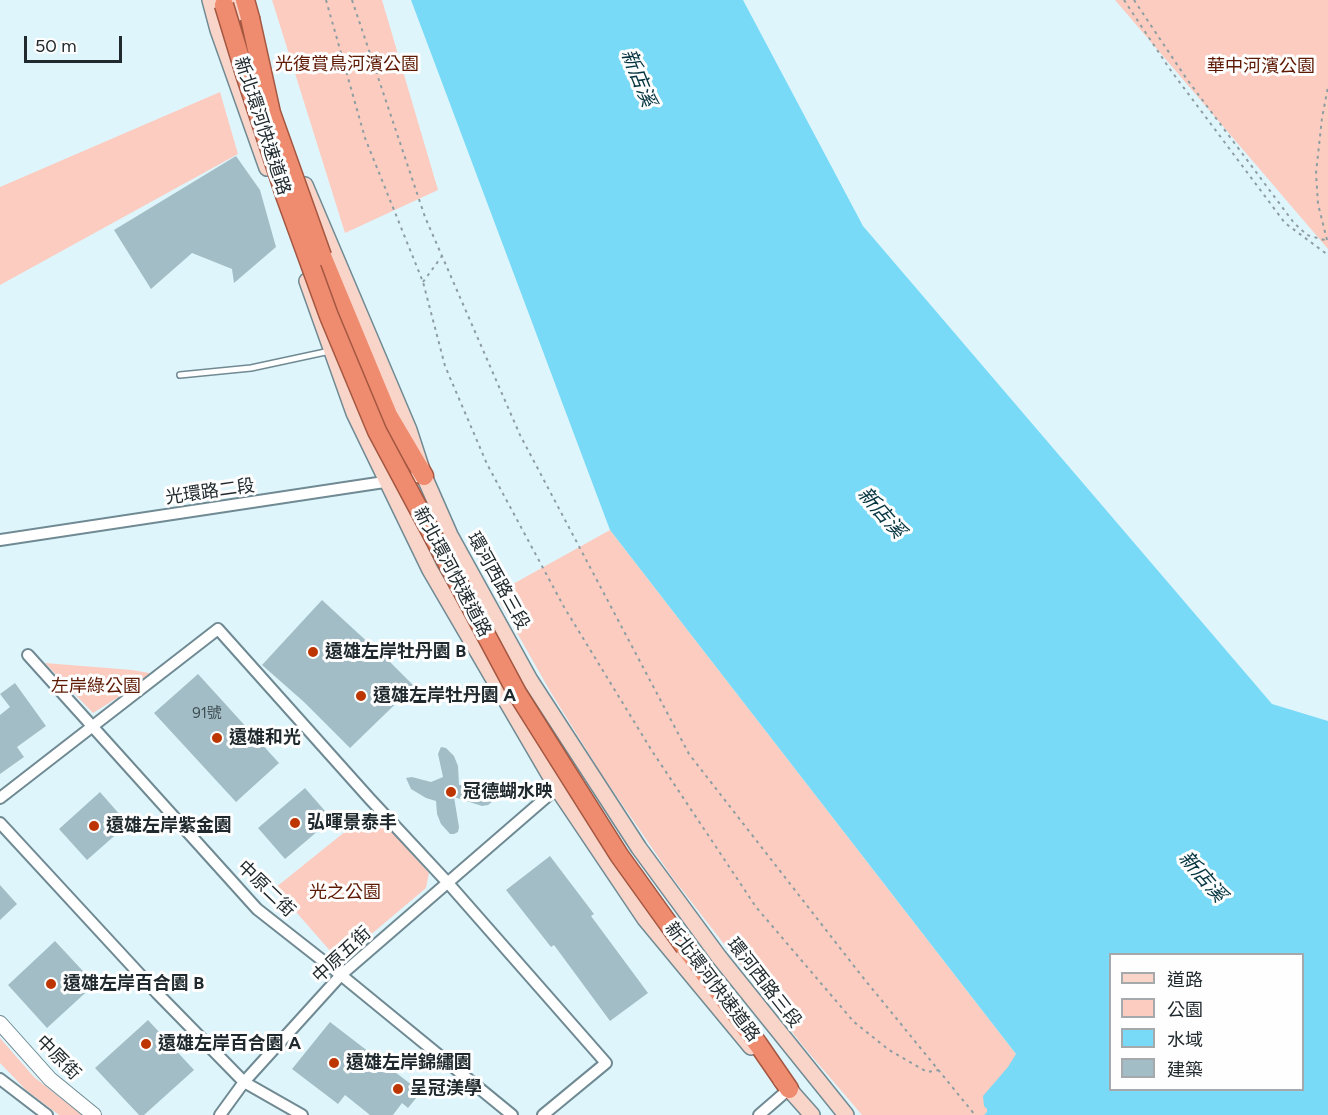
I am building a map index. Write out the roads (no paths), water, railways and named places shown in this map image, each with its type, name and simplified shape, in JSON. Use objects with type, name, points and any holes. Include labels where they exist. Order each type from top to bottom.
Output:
[{"type":"highway","name":"新北環河快速道路","points":[[223,0],[244,74],[286,198],[329,316],[377,431],[517,693],[619,855],[789,1089]]},
{"type":"highway","name":"新北環河快速道路","points":[[245,0],[271,112],[321,256],[388,415],[424,476]]},
{"type":"main road","points":[[210,0],[218,30],[354,413],[430,570],[557,788],[645,919],[732,1026],[812,1115]]},
{"type":"main road","name":"環河西路三段","points":[[234,0],[305,184],[409,430],[424,476],[450,535],[530,680],[639,848],[718,957],[846,1115]]},
{"type":"street","name":"光環路二段","points":[[0,540],[424,476]]},
{"type":"street","points":[[0,798],[219,629],[448,883],[606,1063],[543,1115]]},
{"type":"street","name":"中原二街","points":[[28,655],[257,909],[512,1115]]},
{"type":"street","name":"中原五街","points":[[220,1115],[244,1082],[341,975],[557,788]]},
{"type":"street","points":[[0,823],[157,993],[244,1082],[302,1115]]},
{"type":"street","name":"中原街","points":[[0,1023],[50,1078],[94,1115]]},
{"type":"street","points":[[0,1079],[47,1115]]},
{"type":"street","points":[[759,1115],[789,1089]]},
{"type":"lane","points":[[180,375],[250,368],[331,350]]},
{"type":"water","name":"新店溪","points":[[411,0],[743,0],[863,226],[1272,704],[1328,721],[1328,1115],[984,1115],[987,1109],[984,1106],[983,1096],[1016,1054],[610,530]]},
{"type":"place","name":"遠雄左岸牡丹園 B","points":[[313,652]]},
{"type":"place","name":"遠雄左岸牡丹園 A","points":[[361,696]]},
{"type":"place","name":"遠雄和光","points":[[217,738]]},
{"type":"place","name":"冠德蝴水映","points":[[451,792]]},
{"type":"place","name":"弘暉景泰丰","points":[[295,823]]},
{"type":"place","name":"遠雄左岸紫金園","points":[[94,826]]},
{"type":"place","name":"遠雄左岸百合園 B","points":[[51,984]]},
{"type":"place","name":"遠雄左岸百合園 A","points":[[146,1044]]},
{"type":"place","name":"遠雄左岸錦繡園","points":[[334,1063]]},
{"type":"place","name":"呈冠渼學","points":[[398,1089]]},
{"type":"park label","name":"光復賞鳥河濱公園","points":[[347,65]]},
{"type":"park label","name":"華中河濱公園","points":[[1261,67]]},
{"type":"park label","name":"左岸綠公園","points":[[96,687]]},
{"type":"park label","name":"光之公園","points":[[345,893]]}]
